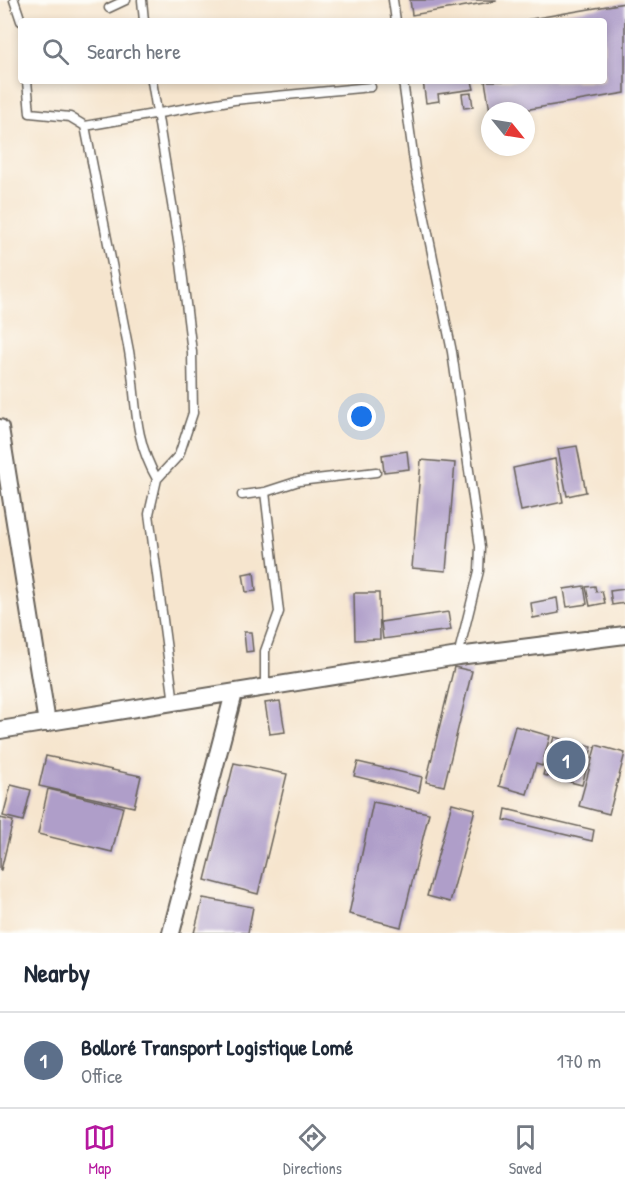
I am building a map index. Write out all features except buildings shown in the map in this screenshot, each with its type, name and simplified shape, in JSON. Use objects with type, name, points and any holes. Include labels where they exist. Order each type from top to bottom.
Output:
[{"type":"street","points":[[0,428],[47,723]]},
{"type":"street","points":[[0,730],[458,656],[625,635]]},
{"type":"street","points":[[171,933],[234,693]]},
{"type":"lane","points":[[14,0],[20,18]]},
{"type":"lane","points":[[109,8],[126,0]]},
{"type":"lane","points":[[142,0],[144,18]]},
{"type":"lane","points":[[393,0],[396,18]]},
{"type":"lane","points":[[27,84],[30,113],[70,117],[85,126],[234,100],[371,87]]},
{"type":"lane","points":[[152,84],[155,112],[179,247],[192,352],[193,413],[178,455],[157,479],[149,514],[174,703]]},
{"type":"lane","points":[[403,84],[415,169],[452,352],[480,547],[479,571],[458,656]]},
{"type":"lane","points":[[85,126],[130,362],[135,420],[144,457],[157,479]]},
{"type":"lane","points":[[242,495],[265,492],[299,481],[376,472]]},
{"type":"lane","points":[[265,492],[279,612],[265,651],[265,688]]},
{"type":"place","name":"Bolloré Transport Logistique Lomé","points":[[566,760]]}]
